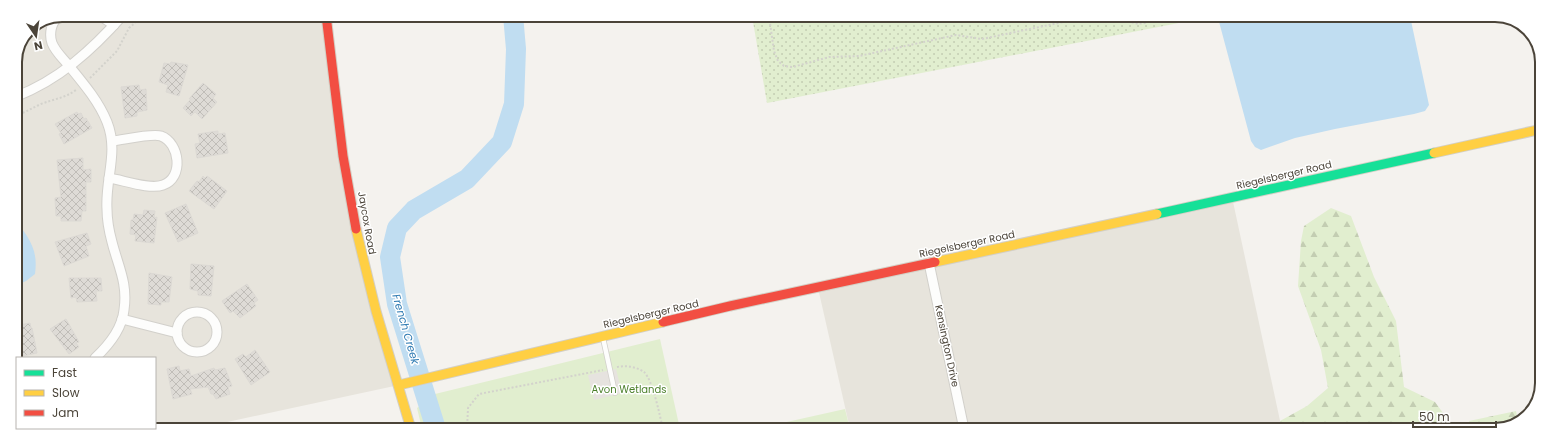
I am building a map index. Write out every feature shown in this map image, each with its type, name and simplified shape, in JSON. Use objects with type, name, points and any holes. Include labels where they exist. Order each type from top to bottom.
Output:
[{"type":"street","points":[[109,22],[114,26]]},
{"type":"street","points":[[22,94],[43,84],[70,67],[91,50],[117,22]]},
{"type":"street","name":"Jaycox Road","points":[[327,22],[338,120],[358,239],[377,317],[409,423]]},
{"type":"street","points":[[54,23],[50,32],[52,43],[101,110],[110,129],[112,142],[113,153],[106,206],[111,241],[125,287],[125,306],[122,319],[113,338],[96,357]]},
{"type":"street","name":"Riegelsberger Road","points":[[399,385],[730,306],[1535,131]]},
{"type":"street","points":[[109,178],[151,186],[160,186],[172,179],[175,175],[176,166],[174,148],[168,140],[160,136],[150,136],[112,142]]},
{"type":"street","name":"Kensington Drive","points":[[929,263],[963,423]]},
{"type":"street","points":[[198,312],[210,317],[217,328],[217,335],[211,346],[206,350],[193,352],[182,345],[178,339],[177,333],[181,320],[186,316],[198,312]]},
{"type":"street","points":[[122,319],[177,333]]},
{"type":"lane","points":[[603,337],[615,393]]},
{"type":"path","points":[[22,113],[65,97],[83,84],[94,75],[117,51],[129,28],[136,22]]},
{"type":"path","points":[[770,22],[774,51],[778,61],[784,66],[793,67],[829,57],[860,56],[956,36],[982,39],[1063,22]]},
{"type":"path","points":[[1135,22],[1145,24],[1148,22]]},
{"type":"path","points":[[467,423],[468,408],[479,394],[620,366],[635,368],[645,373],[652,386],[661,423]]},
{"type":"shaded area","points":[[62,22],[327,22],[358,239],[399,385],[223,423],[156,423],[156,357],[22,357],[22,62],[25,47],[34,34],[47,25]]},
{"type":"shaded area","points":[[1232,197],[1280,423],[849,423],[818,288]]},
{"type":"shaded area","points":[[616,369],[622,393],[594,400],[588,375]]},
{"type":"green space","points":[[753,22],[1184,22],[767,103]]},
{"type":"green space","points":[[1331,208],[1351,216],[1374,277],[1396,321],[1404,387],[1435,402],[1446,417],[1445,423],[1280,423],[1280,421],[1307,406],[1328,388],[1321,350],[1298,286],[1301,241],[1304,226]]},
{"type":"green space","name":"Avon Wetlands","points":[[660,339],[679,423],[421,423],[417,408],[435,394]]},
{"type":"green space","points":[[845,409],[848,423],[782,423]]},
{"type":"green space","points":[[1516,411],[1517,416],[1508,421],[1495,423],[1470,423],[1469,421]]},
{"type":"water","points":[[1219,22],[1411,22],[1429,105],[1425,111],[1295,138],[1261,150],[1255,147],[1251,141]]},
{"type":"water","points":[[22,229],[32,245],[36,264],[35,274],[22,283]]},
{"type":"building","points":[[171,62],[188,65],[179,96],[166,92],[168,85],[159,82],[164,63],[170,64]]},
{"type":"building","points":[[203,83],[216,94],[213,98],[217,102],[202,119],[195,112],[191,116],[183,108]]},
{"type":"building","points":[[139,85],[140,90],[146,89],[147,110],[137,112],[137,116],[125,118],[121,87]]},
{"type":"building","points":[[77,112],[78,114],[81,113],[84,119],[86,118],[92,128],[64,144],[59,134],[61,133],[55,124]]},
{"type":"building","points":[[218,131],[218,134],[225,133],[228,153],[197,158],[195,144],[200,143],[198,134]]},
{"type":"building","points":[[83,158],[83,170],[91,169],[91,182],[86,182],[86,211],[82,211],[81,221],[61,221],[61,216],[56,216],[55,198],[61,197],[57,160]]},
{"type":"building","points":[[203,176],[205,178],[207,176],[227,191],[214,209],[189,191]]},
{"type":"building","points":[[186,204],[198,233],[178,242],[165,213]]},
{"type":"building","points":[[144,210],[155,211],[154,218],[157,217],[154,243],[135,241],[136,235],[130,234],[131,220],[133,220],[134,214],[143,215]]},
{"type":"building","points":[[87,233],[91,244],[86,246],[89,256],[64,266],[55,242]]},
{"type":"building","points":[[191,264],[214,266],[211,296],[198,295],[198,291],[190,289]]},
{"type":"building","points":[[149,273],[172,277],[169,302],[161,302],[161,305],[148,304]]},
{"type":"building","points":[[69,278],[101,278],[102,291],[96,291],[97,301],[77,302],[76,297],[71,298]]},
{"type":"building","points":[[247,284],[258,300],[254,303],[256,306],[240,318],[233,311],[230,313],[222,301]]},
{"type":"building","points":[[66,319],[79,342],[76,343],[79,347],[69,354],[50,329]]},
{"type":"building","points":[[30,323],[37,353],[22,356],[22,324]]},
{"type":"building","points":[[255,350],[270,372],[251,385],[235,359],[243,354],[246,357]]},
{"type":"building","points":[[179,366],[180,371],[189,369],[191,376],[214,368],[215,370],[225,368],[232,386],[228,387],[230,394],[216,399],[213,394],[211,394],[208,387],[190,389],[192,394],[173,399],[167,369]]},
{"type":"waterway","name":"French Creek","points":[[434,423],[397,304],[390,257],[397,228],[414,210],[467,179],[502,142],[514,104],[516,49],[514,22]]},
{"type":"traffic: fast","points":[[1157,214],[1434,153]]},
{"type":"traffic: slow","points":[[1434,153],[1535,131]]},
{"type":"traffic: slow","points":[[935,262],[1157,214]]},
{"type":"traffic: slow","points":[[356,229],[376,311],[409,423]]},
{"type":"traffic: slow","points":[[399,385],[663,322]]},
{"type":"traffic: jam","points":[[327,22],[343,156],[356,229]]},
{"type":"traffic: jam","points":[[663,322],[935,262]]}]
